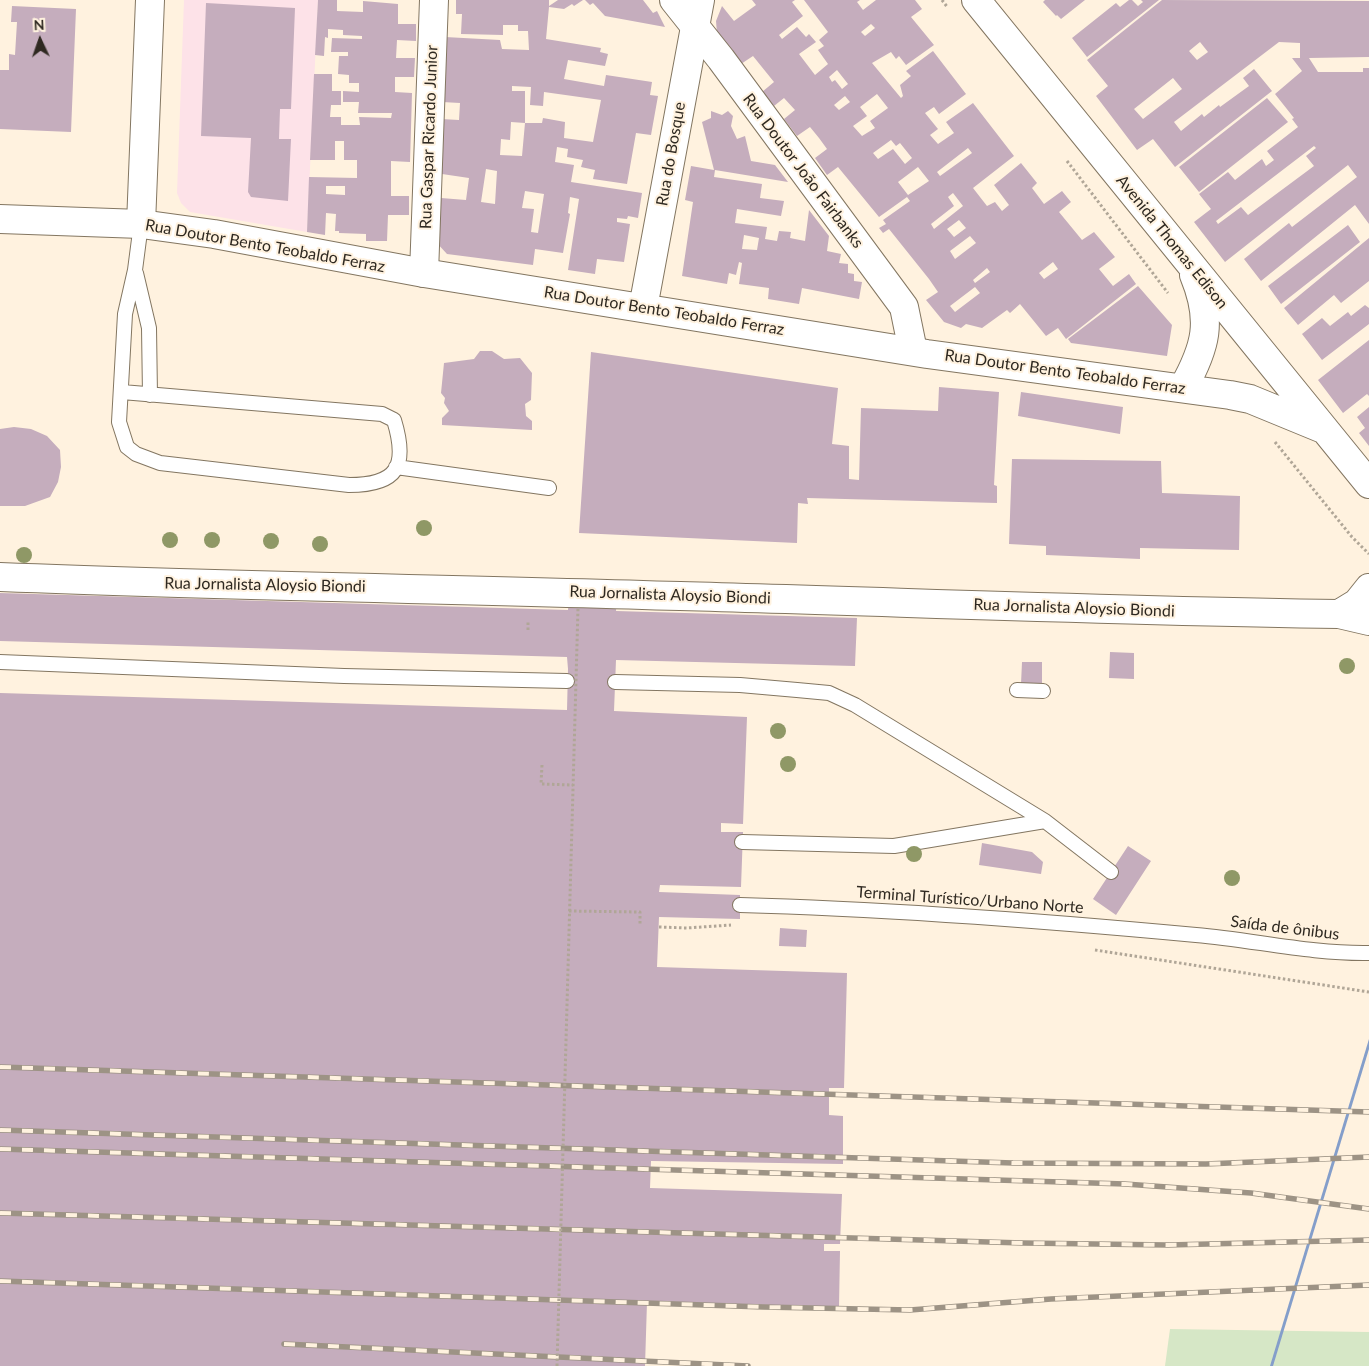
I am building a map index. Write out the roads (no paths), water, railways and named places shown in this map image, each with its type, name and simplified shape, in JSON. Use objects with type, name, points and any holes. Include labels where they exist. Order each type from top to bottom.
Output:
[{"type":"street","points":[[141,224],[150,0]]},
{"type":"street","name":"Rua Gaspar Ricardo Junior","points":[[424,273],[434,0]]},
{"type":"street","name":"Rua Doutor João Fairbanks","points":[[674,0],[697,12],[904,307],[913,351]]},
{"type":"street","name":"Avenida Thomas Edison","points":[[976,0],[1369,484]]},
{"type":"street","name":"Rua do Bosque","points":[[643,308],[697,12]]},
{"type":"street","name":"Rua Doutor Bento Teobaldo Ferraz","points":[[0,219],[141,224],[214,234],[424,273],[643,308],[913,351],[1250,399],[1323,429]]},
{"type":"street","points":[[1182,388],[1198,360],[1205,335],[1202,300],[1189,262]]},
{"type":"street","name":"Rua Jornalista Aloysio Biondi","points":[[0,577],[152,583],[810,599],[1087,610],[1339,614],[1369,621]]},
{"type":"street","points":[[1339,614],[1358,603],[1369,588]]},
{"type":"lane","points":[[122,392],[368,411],[390,416],[394,420],[401,442],[401,455],[396,466],[385,481],[369,485],[349,485],[160,463],[136,454],[127,447],[119,422],[125,314],[135,270],[141,224]]},
{"type":"lane","points":[[135,270],[149,328],[150,395]]},
{"type":"lane","points":[[396,466],[549,488]]},
{"type":"lane","points":[[0,662],[344,676],[567,680]]},
{"type":"lane","points":[[615,682],[740,685],[829,693],[855,705],[1045,821],[1111,872]]},
{"type":"lane","points":[[1017,690],[1043,691]]},
{"type":"lane","points":[[742,842],[894,846],[1045,821]]},
{"type":"lane","name":"Terminal Turístico/Urbano Norte","points":[[740,905],[1004,917],[1196,935]]},
{"type":"lane","name":"Saída de ônibus","points":[[1196,935],[1340,954],[1369,953]]},
{"type":"water","points":[[1369,1039],[1369,1049],[1273,1366],[1270,1366]]},
{"type":"railway","points":[[0,1067],[1369,1112]]},
{"type":"railway","points":[[0,1130],[1013,1163],[1206,1164],[1369,1157]]},
{"type":"railway","points":[[0,1149],[1125,1184],[1251,1193],[1369,1209]]},
{"type":"railway","points":[[0,1213],[1023,1243],[1168,1245],[1369,1240]]},
{"type":"railway","points":[[0,1281],[763,1307],[910,1310],[1051,1299],[1369,1285]]},
{"type":"railway","points":[[284,1344],[748,1366]]}]
